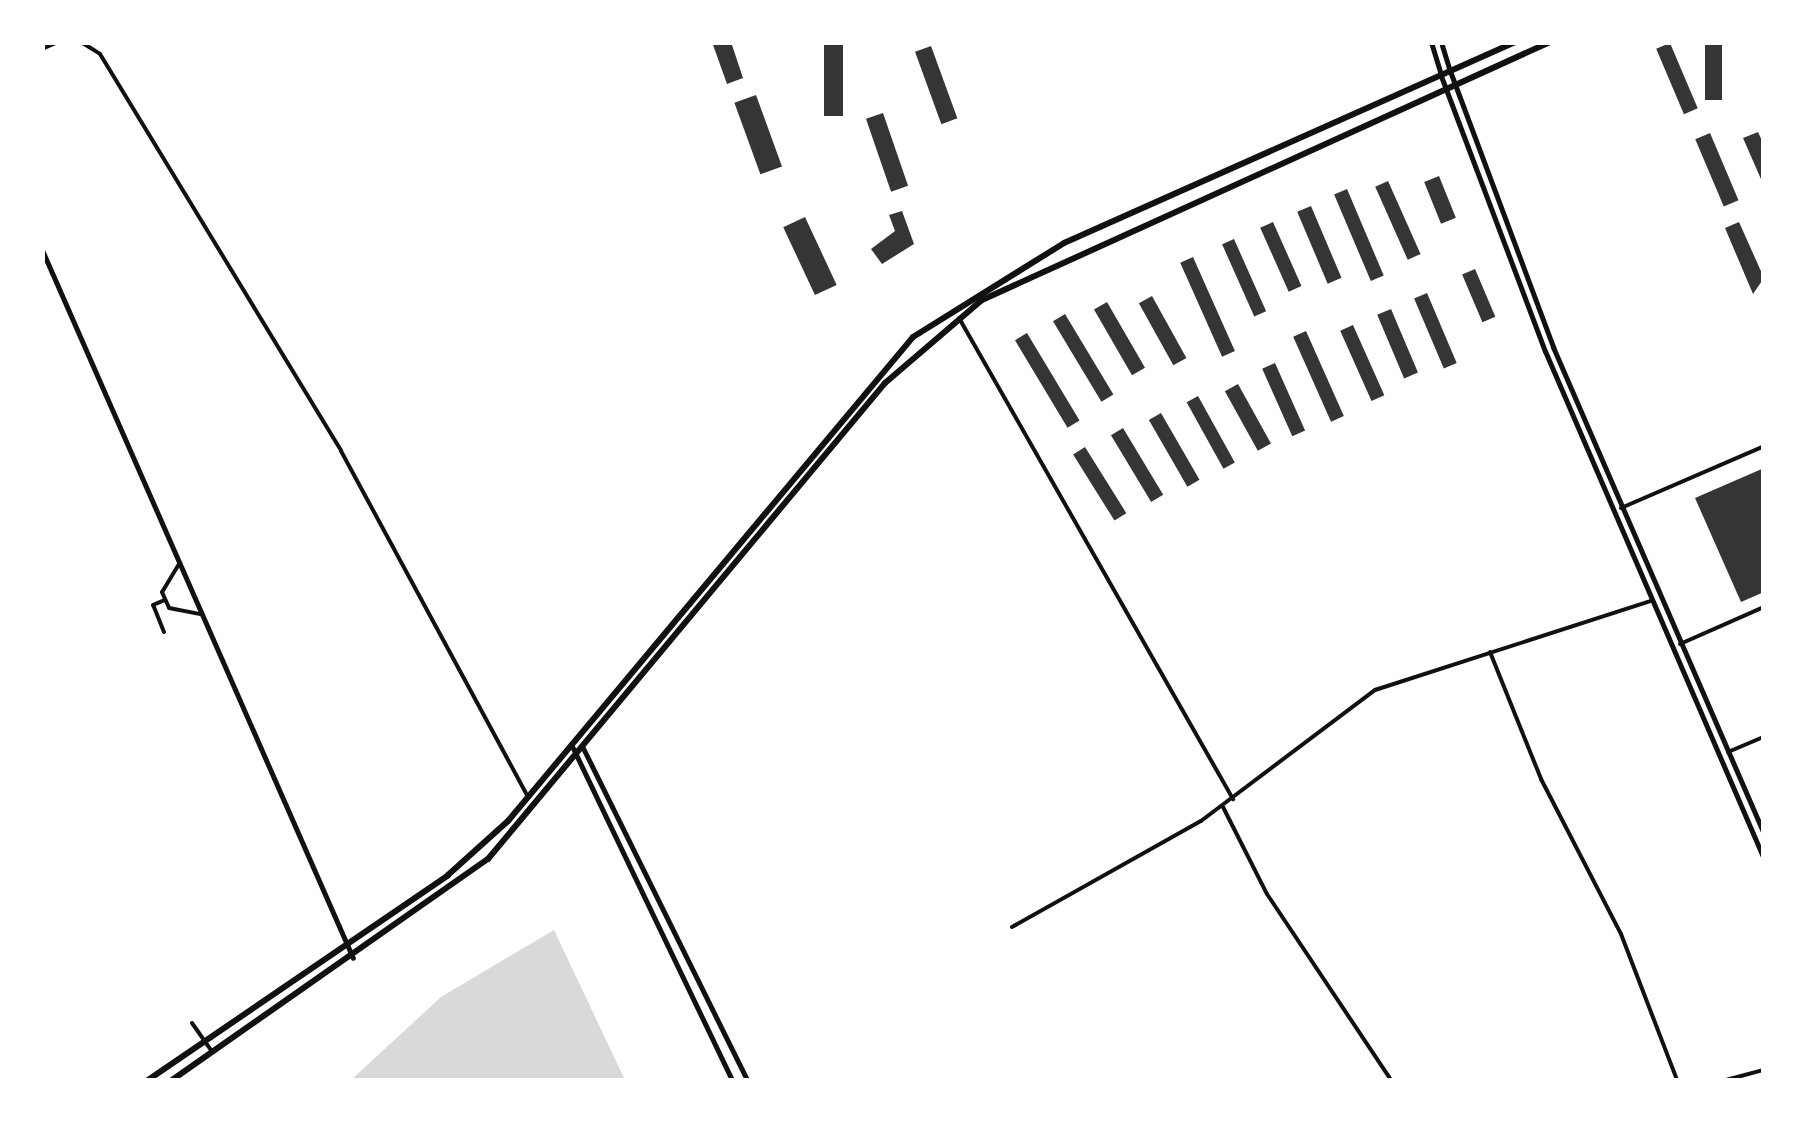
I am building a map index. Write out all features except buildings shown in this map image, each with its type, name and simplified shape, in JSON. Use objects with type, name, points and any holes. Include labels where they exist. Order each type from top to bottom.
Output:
[{"type":"main road","points":[[1431,42],[1444,89],[1651,602],[1764,859]]},
{"type":"main road","points":[[1440,42],[1621,508],[1764,834]]},
{"type":"main road","points":[[148,1080],[448,875],[528,797],[913,336],[1064,244],[1515,42]]},
{"type":"main road","points":[[172,1080],[353,958],[488,860],[850,422],[959,318],[1064,257],[1550,42]]},
{"type":"main road","points":[[42,250],[353,958]]},
{"type":"main road","points":[[571,744],[583,748],[747,1080]]},
{"type":"main road","points":[[571,744],[732,1080]]},
{"type":"street","points":[[42,49],[58,42]]},
{"type":"street","points":[[81,42],[100,54],[341,451],[528,797]]},
{"type":"street","points":[[959,318],[1233,800]]},
{"type":"street","points":[[1621,508],[1764,446]]},
{"type":"street","points":[[165,600],[166,575],[180,564]]},
{"type":"street","points":[[165,600],[184,616],[201,614]]},
{"type":"street","points":[[164,632],[153,605],[165,600]]},
{"type":"street","points":[[1012,927],[1233,800],[1375,690],[1651,602]]},
{"type":"street","points":[[1680,644],[1764,606]]},
{"type":"street","points":[[1490,652],[1540,780],[1621,934],[1677,1080]]},
{"type":"street","points":[[1728,752],[1764,736]]},
{"type":"street","points":[[1222,806],[1267,894],[1390,1080]]},
{"type":"street","points":[[192,1023],[212,1052]]},
{"type":"street","points":[[1726,1080],[1764,1070]]},
{"type":"shaded area","points":[[554,930],[625,1080],[351,1080],[441,997]]}]
